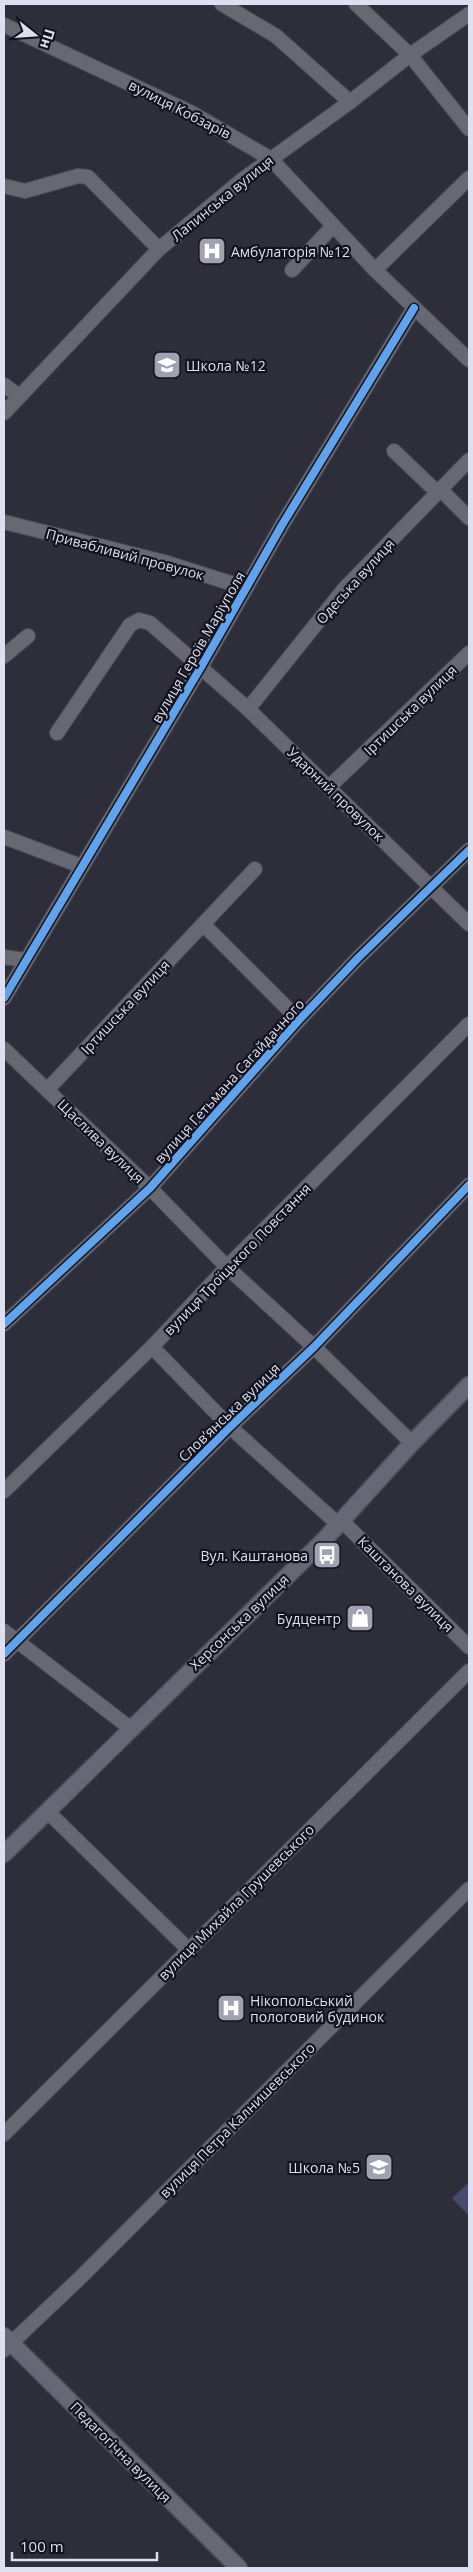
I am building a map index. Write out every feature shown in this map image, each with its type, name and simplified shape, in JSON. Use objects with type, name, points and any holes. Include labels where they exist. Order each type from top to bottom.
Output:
[{"type":"main road","name":"Херсонська вулиця","points":[[4,1854],[340,1523],[412,1443],[469,1385]]},
{"type":"main road","name":"Педагогічна вулиця","points":[[6,2343],[239,2568]]},
{"type":"street","points":[[222,4],[276,36],[350,102]]},
{"type":"street","points":[[356,4],[410,55],[469,129]]},
{"type":"street","name":"Лапинська вулиця","points":[[4,413],[18,396],[159,249],[270,159],[350,102],[410,55],[469,14]]},
{"type":"street","name":"вулиця Кобзарів","points":[[4,25],[192,113],[270,159],[376,270],[469,360]]},
{"type":"street","points":[[4,186],[25,191],[78,176],[88,177],[159,249]]},
{"type":"street","points":[[376,270],[469,178]]},
{"type":"street","points":[[292,270],[333,226]]},
{"type":"street","name":"вулиця Героїв Маріуполя","points":[[4,998],[201,667],[282,525],[414,308]]},
{"type":"street","points":[[4,385],[18,396]]},
{"type":"street","points":[[394,451],[469,518]]},
{"type":"street","name":"Одеська вулиця","points":[[248,709],[346,588],[438,490],[469,460]]},
{"type":"street","name":"Привабливий провулок","points":[[4,522],[164,562],[246,588]]},
{"type":"street","name":"Ударний провулок","points":[[57,734],[130,625],[139,620],[150,623],[248,709],[469,924]]},
{"type":"street","points":[[4,656],[28,636]]},
{"type":"street","name":"Іртишська вулиця","points":[[329,787],[469,653]]},
{"type":"street","points":[[4,837],[81,866]]},
{"type":"street","name":"вулиця Гетьмана Сагайдачного","points":[[4,1324],[150,1188],[299,1020],[358,958],[469,850]]},
{"type":"street","name":"Іртишська вулиця","points":[[47,1090],[255,869]]},
{"type":"street","points":[[203,924],[299,1020]]},
{"type":"street","points":[[4,957],[25,960]]},
{"type":"street","name":"вулиця Троїцького Повстання","points":[[4,1491],[152,1347],[227,1268],[469,1024]]},
{"type":"street","name":"Щаслива вулиця","points":[[4,1049],[150,1188],[227,1268],[314,1347],[412,1443]]},
{"type":"street","name":"Словʼянська вулиця","points":[[4,1654],[230,1427],[314,1347],[469,1185]]},
{"type":"street","name":"Каштанова вулиця","points":[[152,1347],[230,1427],[340,1523],[469,1647]]},
{"type":"street","points":[[4,1631],[130,1728]]},
{"type":"street","name":"вулиця Михайла Грушевського","points":[[4,2134],[469,1671]]},
{"type":"street","points":[[47,1811],[188,1950]]},
{"type":"street","name":"вулиця Петра Калнишевського","points":[[6,2343],[82,2276],[469,1889]]},
{"type":"shaded area","points":[[469,2182],[469,2216],[452,2198]]},
{"type":"cycle path","points":[[4,998],[201,667],[282,525],[414,308]]},
{"type":"cycle path","points":[[4,1324],[150,1188],[299,1020],[358,958],[469,850]]},
{"type":"cycle path","points":[[4,1654],[230,1427],[314,1347],[469,1185]]},
{"type":"place","name":"Амбулаторія №12","points":[[212,251]]},
{"type":"place","name":"Школа №12","points":[[167,365]]},
{"type":"place","name":"Вул. Каштанова","points":[[327,1555]]},
{"type":"place","name":"Будцентр","points":[[360,1618]]},
{"type":"place","name":"Нікопольський пологовий будинок","points":[[231,2008]]},
{"type":"place","name":"Школа №5","points":[[379,2167]]}]
